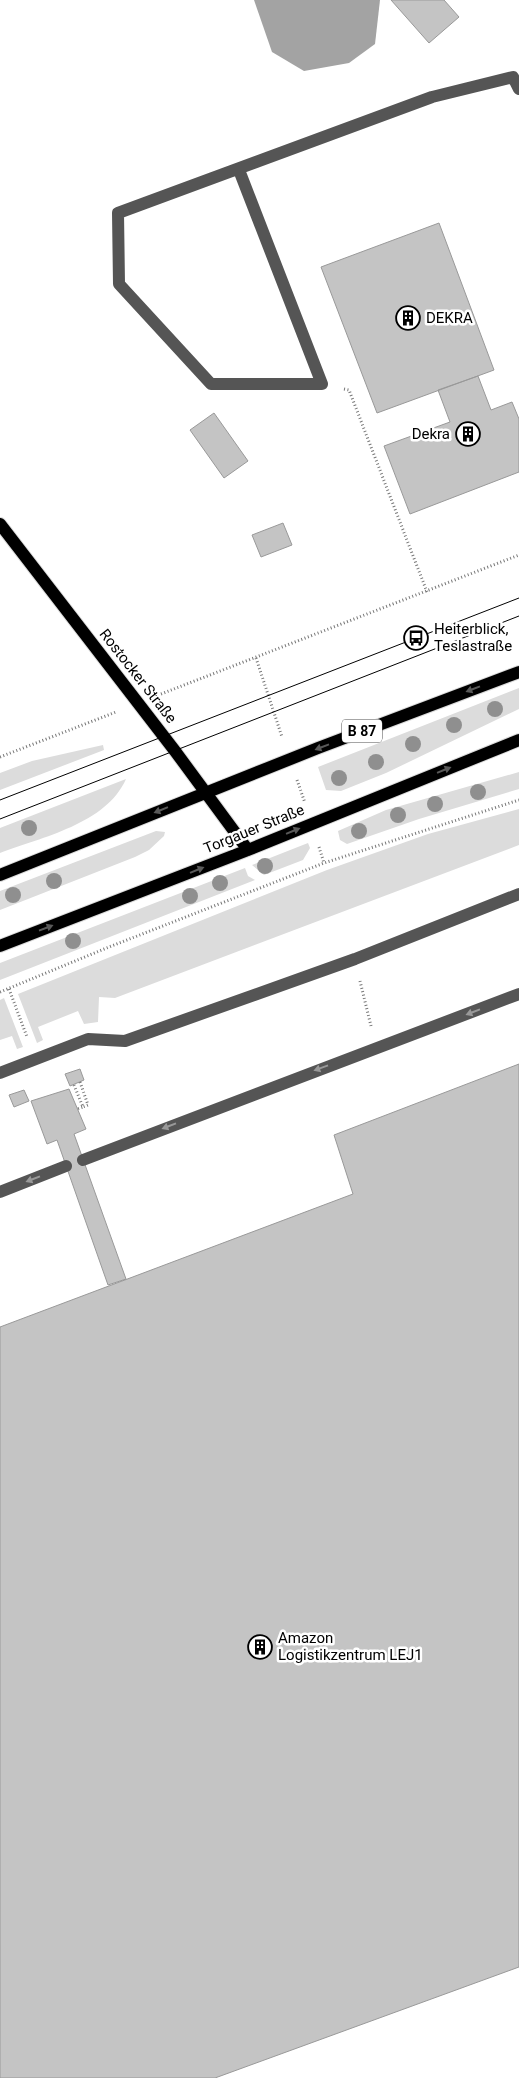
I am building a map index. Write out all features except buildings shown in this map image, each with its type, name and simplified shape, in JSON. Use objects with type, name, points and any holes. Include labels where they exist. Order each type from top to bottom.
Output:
[{"type":"main road","name":"Rostocker Straße","points":[[0,524],[139,703],[248,850]]},
{"type":"main road","name":"B 87","points":[[0,874],[206,792],[519,672]]},
{"type":"main road","name":"Torgauer Straße","points":[[0,946],[248,850],[519,740]]},
{"type":"lane","points":[[240,170],[322,384],[211,384],[119,284],[118,213],[240,170],[432,97],[513,77],[519,90]]},
{"type":"lane","points":[[0,1073],[88,1039],[125,1041],[355,959],[519,894]]},
{"type":"lane","points":[[84,1160],[519,994]]},
{"type":"lane","points":[[0,1192],[66,1166]]},
{"type":"path","points":[[322,384],[349,390],[427,592]]},
{"type":"path","points":[[0,757],[519,555]]},
{"type":"path","points":[[0,992],[324,863],[519,800]]},
{"type":"path","points":[[355,959],[376,1048]]},
{"type":"path","points":[[77,1109],[88,1104],[80,1082]]},
{"type":"path","points":[[74,1085],[83,1107]]},
{"type":"shaded area","points":[[254,0],[380,0],[375,44],[349,63],[304,71],[272,52]]},
{"type":"shaded area","points":[[519,688],[519,709],[386,773],[341,791],[326,790],[318,767]]},
{"type":"shaded area","points":[[103,745],[104,750],[0,790],[0,773],[32,761]]},
{"type":"shaded area","points":[[519,772],[519,789],[419,819],[347,844],[340,840],[338,831],[386,810]]},
{"type":"shaded area","points":[[126,779],[117,794],[104,807],[88,818],[71,827],[0,853],[0,828]]},
{"type":"shaded area","points":[[519,809],[519,845],[115,998],[99,997],[98,1022],[84,1024],[78,1011],[38,1027],[43,1040],[37,1043],[18,994],[327,870],[428,834]]},
{"type":"shaded area","points":[[156,831],[165,832],[164,836],[149,850],[0,910],[0,891]]},
{"type":"shaded area","points":[[308,843],[310,848],[303,860],[264,875],[252,865]]},
{"type":"shaded area","points":[[245,868],[248,876],[255,880],[0,980],[0,963]]},
{"type":"shaded area","points":[[4,998],[23,1047],[17,1049],[12,1036],[0,1040],[0,1000]]},
{"type":"tram line","points":[[0,800],[519,598]]},
{"type":"tram line","points":[[0,819],[519,616]]},
{"type":"place","name":"DEKRA","points":[[408,318]]},
{"type":"place","name":"Dekra","points":[[468,434]]},
{"type":"place","name":"Heiterblick, Teslastraße","points":[[416,638]]},
{"type":"place","name":"Amazon Logistikzentrum LEJ1","points":[[260,1647]]}]
